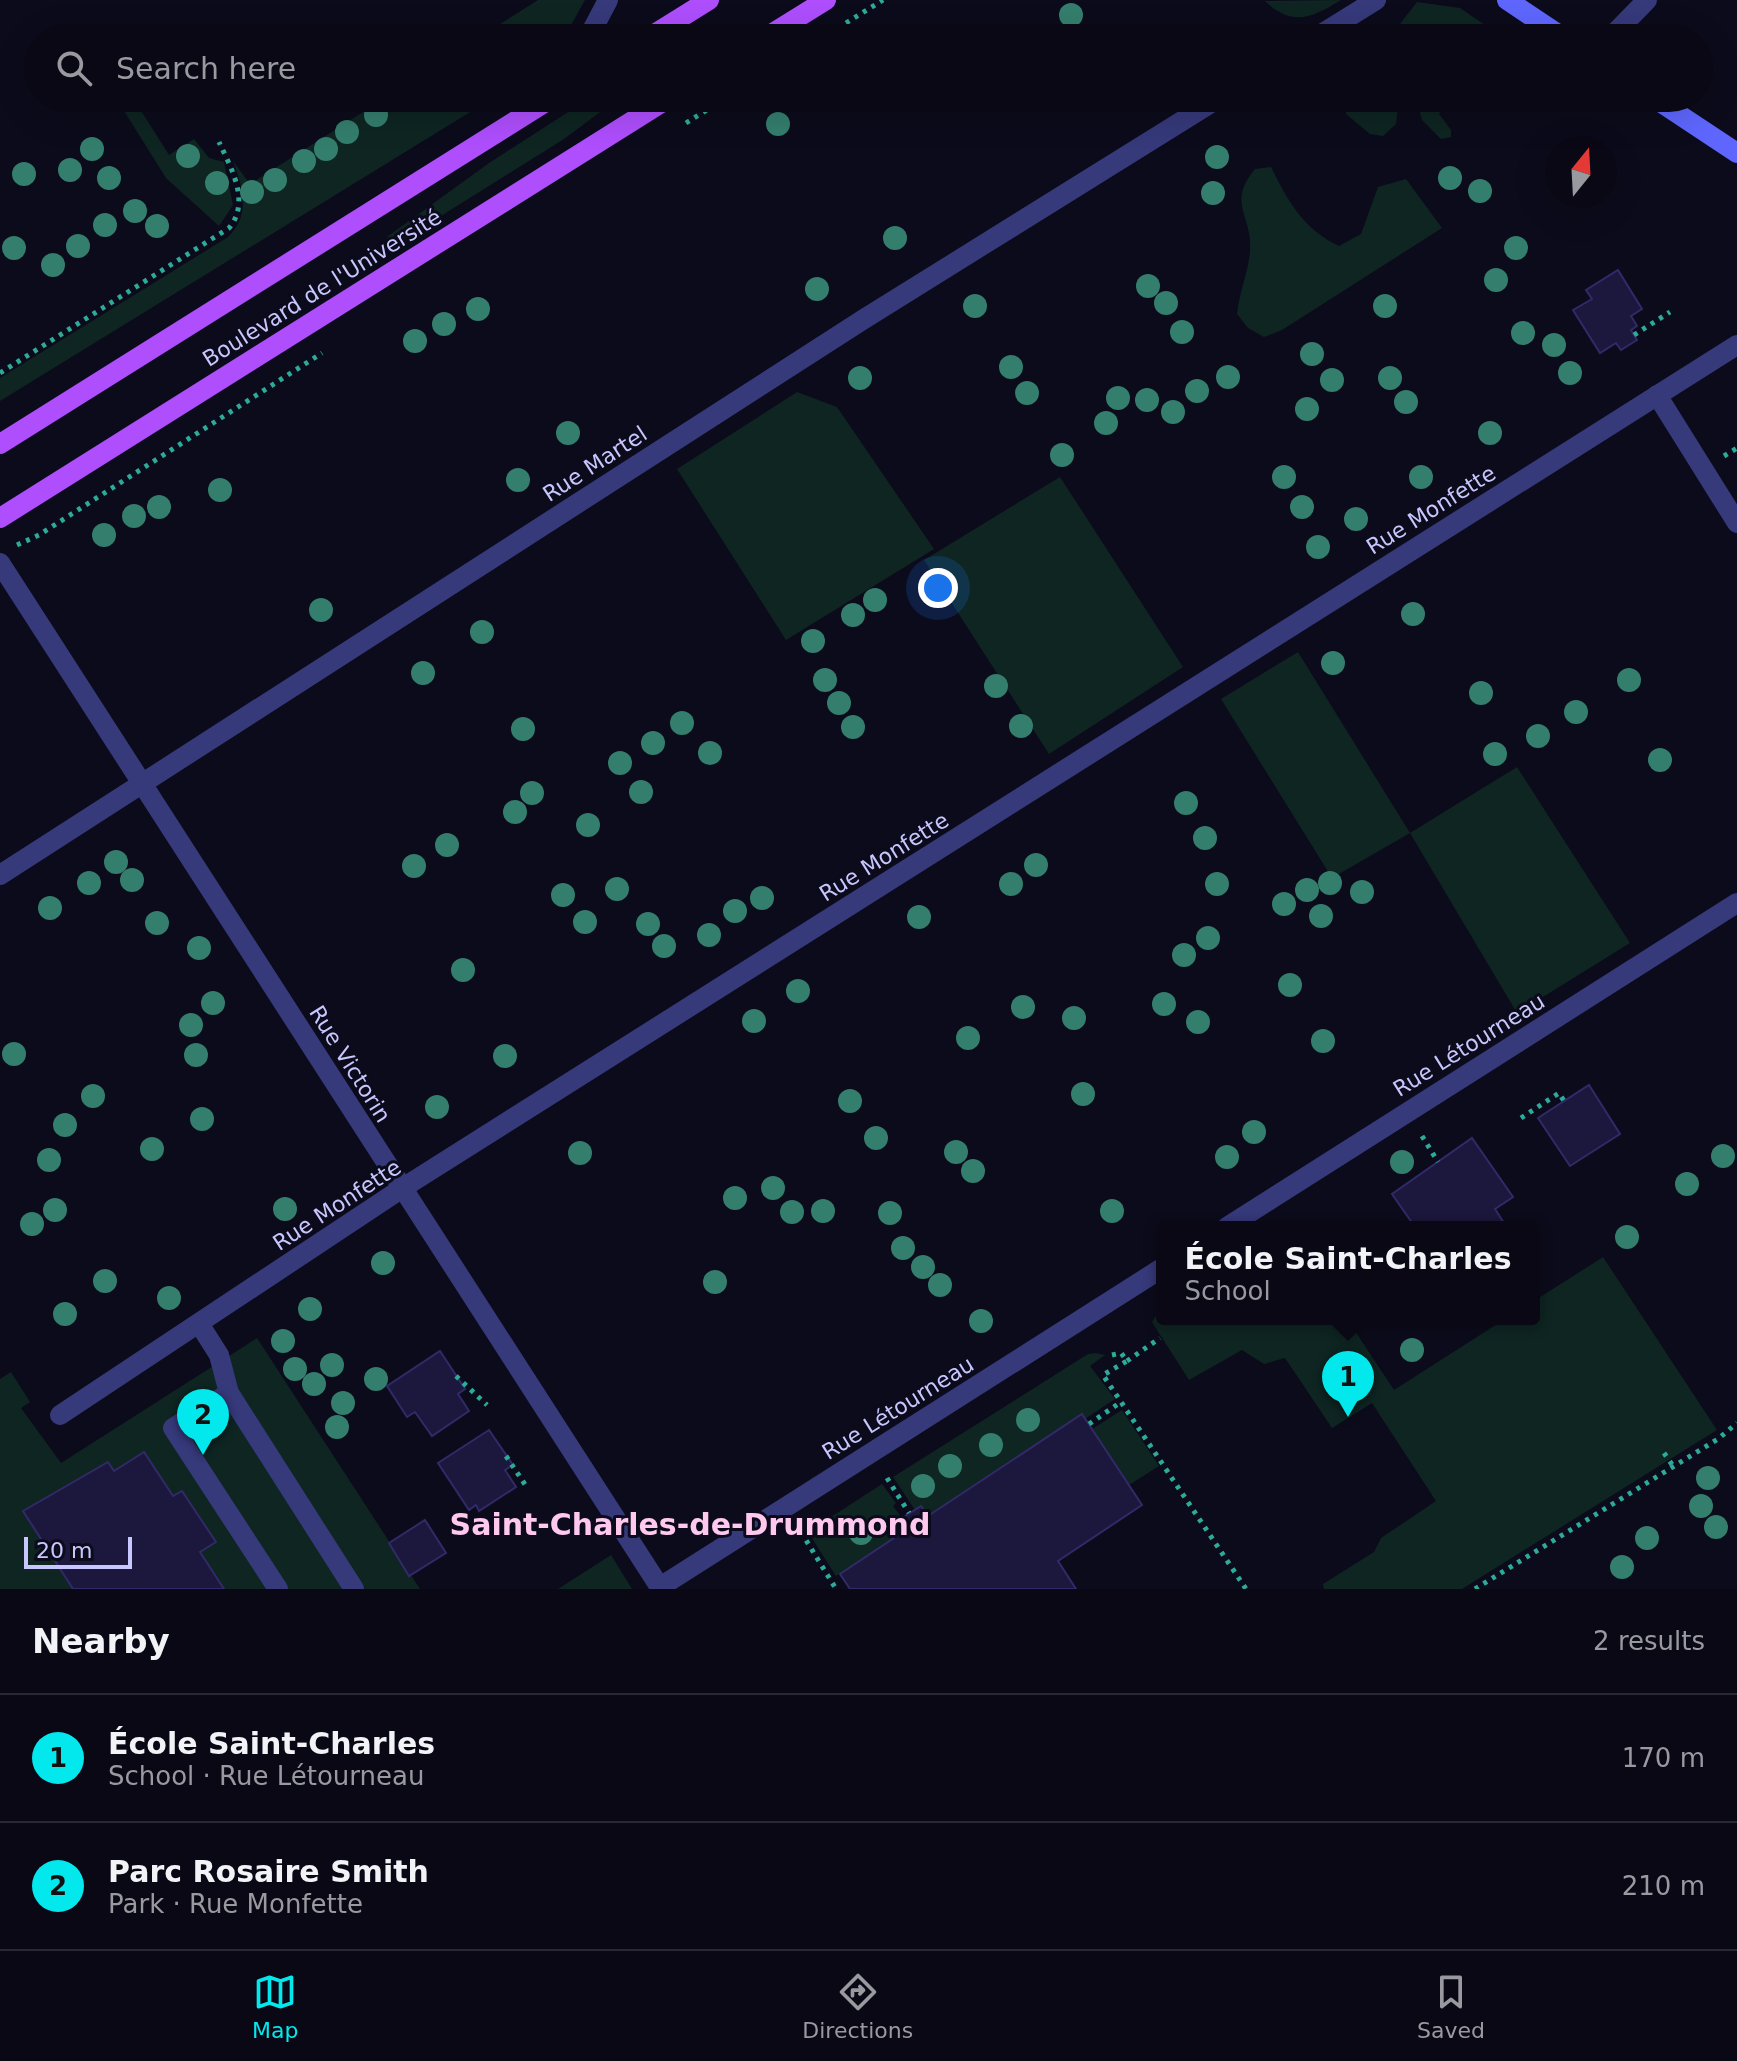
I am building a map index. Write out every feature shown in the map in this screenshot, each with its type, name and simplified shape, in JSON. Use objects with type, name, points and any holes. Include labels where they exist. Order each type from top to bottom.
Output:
[{"type":"main road","points":[[670,24],[709,0]]},
{"type":"main road","points":[[787,24],[826,0]]},
{"type":"main road","name":"Boulevard de l'Université","points":[[0,444],[530,112]]},
{"type":"main road","name":"Boulevard de l'Université","points":[[0,518],[647,112]]},
{"type":"street","points":[[595,24],[608,0]]},
{"type":"street","points":[[1337,24],[1376,0]]},
{"type":"street","points":[[1507,0],[1543,24]]},
{"type":"street","points":[[1624,24],[1647,0]]},
{"type":"street","points":[[512,123],[524,112]]},
{"type":"street","name":"Rue Martel","points":[[0,875],[864,319],[1197,112]]},
{"type":"street","points":[[1675,112],[1737,153]]},
{"type":"street","name":"Rue Monfette","points":[[60,1415],[401,1189],[1737,345]]},
{"type":"street","points":[[1657,395],[1737,523]]},
{"type":"street","name":"Rue Victorin","points":[[0,563],[660,1588]]},
{"type":"street","name":"Rue Létourneau","points":[[1236,1221],[1737,903]]},
{"type":"street","name":"Rue Létourneau","points":[[660,1588],[1156,1272]]},
{"type":"street","points":[[200,1325],[219,1355],[229,1393],[354,1589]]},
{"type":"street","points":[[229,1393],[173,1428],[278,1589]]},
{"type":"path","points":[[844,24],[883,0]]},
{"type":"path","points":[[0,373],[229,228],[238,207],[239,191],[219,142]]},
{"type":"path","points":[[1634,335],[1670,312]]},
{"type":"path","points":[[1521,1118],[1559,1093],[1564,1101]]},
{"type":"path","points":[[1160,1338],[1103,1375],[1246,1589]]},
{"type":"path","points":[[1112,1355],[1121,1353],[1127,1361]]},
{"type":"path","points":[[456,1376],[487,1405]]},
{"type":"path","points":[[1089,1424],[1121,1402]]},
{"type":"path","points":[[1475,1589],[1737,1423]]},
{"type":"path","points":[[1664,1453],[1673,1466]]},
{"type":"path","points":[[506,1456],[526,1486]]},
{"type":"path","points":[[887,1478],[909,1513]]},
{"type":"path","points":[[801,1532],[836,1589]]},
{"type":"green space","points":[[538,0],[585,0],[572,24],[500,24]]},
{"type":"green space","points":[[1341,0],[1302,17],[1284,14],[1265,1]]},
{"type":"green space","points":[[1417,2],[1460,8],[1483,24],[1400,24]]},
{"type":"green space","points":[[125,112],[142,112],[169,155],[194,139],[209,158],[224,162],[233,205],[219,226],[166,178]]},
{"type":"green space","points":[[363,112],[470,112],[0,401],[0,378],[228,237],[240,220],[243,201],[233,161],[250,184]]},
{"type":"green space","points":[[568,112],[600,112],[564,139],[393,246],[387,237],[489,163]]},
{"type":"green space","points":[[1397,112],[1396,124],[1383,136],[1370,134],[1346,114]]},
{"type":"green space","points":[[1420,112],[1440,112],[1451,130],[1451,137],[1441,139],[1422,120]]},
{"type":"green space","points":[[1271,167],[1290,202],[1306,222],[1339,246],[1361,234],[1378,187],[1406,179],[1442,228],[1282,330],[1264,337],[1248,328],[1237,314],[1250,252],[1241,201],[1242,192],[1255,169]]},
{"type":"green space","points":[[797,392],[837,407],[934,549],[786,640],[677,469]]},
{"type":"green space","points":[[1060,477],[1183,667],[1049,754],[924,560]]},
{"type":"green space","points":[[1298,652],[1410,833],[1332,878],[1221,699]]},
{"type":"green space","points":[[1517,767],[1630,943],[1517,1013],[1410,833]]},
{"type":"green space","points":[[1603,1257],[1717,1430],[1462,1589],[1324,1589],[1323,1584],[1374,1552],[1381,1538],[1436,1501],[1372,1403],[1332,1428],[1285,1358],[1264,1364],[1242,1350],[1189,1380],[1152,1322],[1156,1316],[1156,1325],[1351,1325],[1394,1390],[1496,1325],[1540,1325],[1540,1297]]},
{"type":"green space","points":[[257,1338],[420,1589],[0,1589],[0,1379],[11,1372],[30,1402],[21,1408],[61,1463]]},
{"type":"green space","points":[[1088,1354],[1105,1355],[1090,1366],[1115,1399],[1085,1419],[1082,1415],[928,1516],[921,1506],[915,1510],[893,1477]]},
{"type":"green space","points":[[1122,1410],[1159,1466],[1129,1485],[1092,1429]]},
{"type":"green space","points":[[882,1484],[896,1503],[893,1506],[906,1530],[836,1576],[808,1532]]},
{"type":"green space","points":[[611,1555],[632,1589],[558,1589]]},
{"type":"building","points":[[1618,270],[1642,309],[1631,316],[1637,326],[1631,330],[1637,340],[1621,350],[1616,343],[1600,353],[1573,310],[1592,299],[1586,290]]},
{"type":"building","points":[[1589,1085],[1620,1134],[1570,1166],[1538,1118]]},
{"type":"building","points":[[1472,1138],[1513,1197],[1495,1209],[1503,1221],[1411,1221],[1392,1194]]},
{"type":"building","points":[[440,1351],[465,1389],[458,1394],[469,1411],[432,1436],[415,1412],[407,1417],[387,1386]]},
{"type":"building","points":[[1082,1414],[1142,1505],[1058,1561],[1076,1589],[850,1589],[840,1574],[906,1530],[899,1521],[902,1518],[921,1506],[928,1516]]},
{"type":"building","points":[[489,1430],[513,1465],[505,1470],[516,1487],[479,1511],[476,1505],[469,1510],[438,1463]]},
{"type":"building","points":[[144,1452],[173,1496],[182,1491],[216,1542],[200,1552],[224,1589],[73,1589],[23,1511],[108,1462],[114,1471]]},
{"type":"building","points":[[425,1520],[446,1553],[409,1576],[389,1543]]},
{"type":"place","name":"École Saint-Charles","points":[[1348,1417]]},
{"type":"place","name":"Parc Rosaire Smith","points":[[203,1455]]},
{"type":"district","name":"Saint-Charles-de-Drummond","points":[[690,1524]]}]
